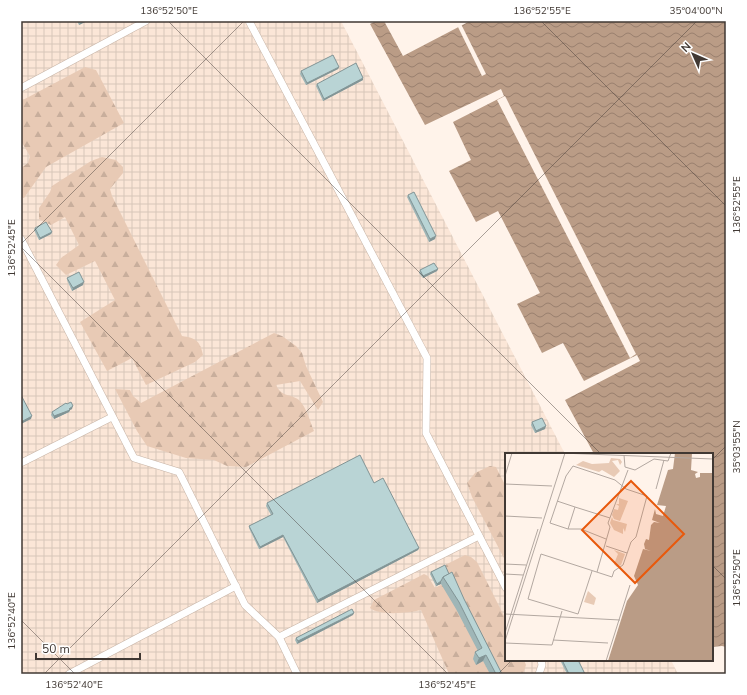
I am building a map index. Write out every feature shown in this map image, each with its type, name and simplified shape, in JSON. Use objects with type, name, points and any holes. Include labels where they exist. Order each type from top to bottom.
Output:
[{"type":"lane","points":[[21,88],[146,21]]},
{"type":"lane","points":[[249,21],[427,358],[426,433],[505,586]]},
{"type":"lane","points":[[21,239],[134,458],[179,472],[245,605],[279,637],[297,674]]},
{"type":"lane","points":[[21,464],[112,417]]},
{"type":"lane","points":[[279,637],[479,536]]},
{"type":"lane","points":[[69,674],[236,586]]},
{"type":"lane","points":[[539,674],[542,665],[541,661]]},
{"type":"shaded area","points":[[21,21],[341,21],[564,453],[505,453],[505,661],[672,661],[678,674],[21,674]]},
{"type":"green space","points":[[85,67],[96,70],[124,123],[46,167],[24,198],[21,197],[21,168],[28,163],[30,156],[21,141],[21,101]]},
{"type":"green space","points":[[102,157],[116,160],[123,167],[123,173],[110,189],[112,196],[182,336],[197,341],[203,355],[195,362],[146,385],[132,358],[107,371],[80,322],[115,300],[95,261],[66,275],[56,265],[61,258],[79,245],[65,217],[51,225],[39,219],[39,208],[50,192],[52,186],[91,161]]},
{"type":"green space","points":[[274,333],[282,336],[296,346],[302,353],[306,366],[323,402],[318,410],[300,381],[276,385],[281,392],[296,398],[302,403],[314,431],[246,467],[227,466],[214,460],[186,458],[147,446],[137,431],[115,389],[130,390],[133,396],[141,403]]},
{"type":"green space","points":[[490,466],[496,467],[505,485],[505,560],[472,497],[467,483],[475,473]]},
{"type":"green space","points":[[465,555],[471,557],[477,562],[505,618],[505,661],[524,661],[526,665],[523,674],[449,674],[421,610],[402,613],[387,613],[375,611],[370,608],[374,600],[424,574],[428,576],[435,588],[452,579],[445,566]]},
{"type":"water","points":[[376,21],[384,21],[403,56],[470,21],[726,21],[726,647],[713,647],[713,453],[593,453],[565,400],[640,361],[637,355],[584,381],[563,343],[542,353],[517,304],[540,293],[498,211],[476,222],[449,171],[471,160],[453,122],[504,96],[501,89],[425,125],[370,24]]},
{"type":"pier","points":[[461,24],[486,74],[482,76],[457,25]]},
{"type":"pier","points":[[505,96],[636,354],[630,358],[497,100]]},
{"type":"building","points":[[333,55],[339,67],[307,83],[301,71]]},
{"type":"building","points":[[356,63],[363,78],[324,99],[317,84]]},
{"type":"building","points":[[414,192],[436,236],[430,239],[408,195]]},
{"type":"building","points":[[46,222],[52,232],[40,238],[35,228]]},
{"type":"building","points":[[434,263],[438,269],[423,276],[420,270]]},
{"type":"building","points":[[79,272],[84,282],[73,288],[67,278]]},
{"type":"building","points":[[21,395],[32,416],[21,422]]},
{"type":"building","points":[[71,402],[73,406],[69,409],[70,410],[54,416],[52,412],[66,403]]},
{"type":"building","points":[[542,418],[546,426],[536,431],[532,422]]},
{"type":"building","points":[[360,455],[374,483],[383,478],[419,548],[318,600],[283,535],[260,547],[249,526],[273,514],[267,503]]},
{"type":"building","points":[[445,565],[449,574],[443,577],[437,584],[431,572]]},
{"type":"building","points":[[452,572],[502,674],[496,674],[486,655],[479,658],[475,652],[482,648],[459,602],[443,577]]},
{"type":"building","points":[[352,609],[354,613],[298,641],[296,638]]},
{"type":"building","points":[[562,661],[578,661],[585,674],[569,674]]}]
